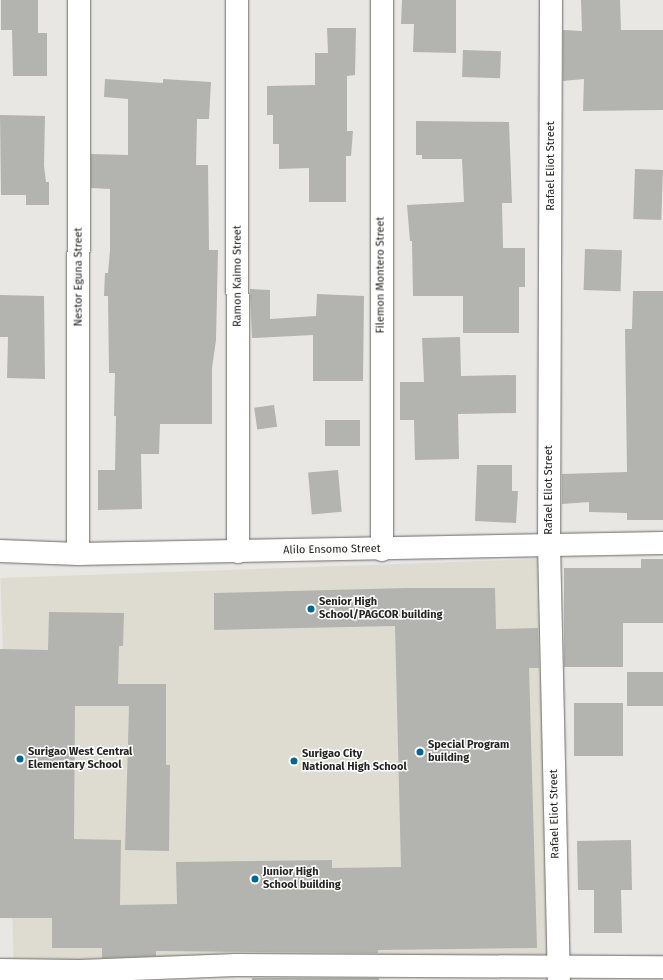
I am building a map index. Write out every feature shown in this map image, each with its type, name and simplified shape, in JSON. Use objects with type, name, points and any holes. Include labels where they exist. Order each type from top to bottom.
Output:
[{"type":"street","name":"Nestor Eguna Street","points":[[78,554],[79,0]]},
{"type":"street","name":"Ramon Kaimo Street","points":[[237,0],[238,552]]},
{"type":"street","name":"Filemon Montero Street","points":[[382,0],[382,550]]},
{"type":"street","name":"Rafael Eliot Street","points":[[551,0],[549,544],[559,973]]},
{"type":"street","name":"Alilo Ensomo Street","points":[[0,551],[78,554],[382,550],[549,544],[663,543]]},
{"type":"street","points":[[0,970],[80,975],[237,973],[559,973],[663,967]]},
{"type":"shaded area","name":"Surigao City National High School","points":[[541,559],[555,958],[14,977],[0,578]]},
{"type":"building","points":[[1,0],[38,0],[38,33],[47,33],[47,76],[13,76],[12,30],[1,30]]},
{"type":"building","points":[[402,0],[456,0],[456,53],[413,52],[414,24],[401,24]]},
{"type":"building","points":[[581,0],[620,0],[621,30],[663,30],[663,110],[583,111],[584,79],[563,81],[563,30],[582,31]]},
{"type":"building","points":[[327,28],[356,28],[355,75],[347,76],[347,131],[353,131],[351,156],[346,156],[346,202],[309,202],[309,168],[279,169],[279,144],[273,144],[273,115],[267,115],[267,86],[315,85],[315,53],[328,53]]},
{"type":"building","points":[[463,50],[501,51],[500,78],[462,77]]},
{"type":"building","points":[[105,79],[163,83],[163,79],[211,82],[209,119],[197,119],[196,165],[208,165],[209,250],[218,250],[216,340],[212,368],[212,424],[160,424],[159,454],[141,454],[142,509],[98,510],[98,470],[115,470],[116,416],[114,416],[115,373],[109,373],[108,296],[104,296],[105,273],[108,273],[110,251],[110,189],[91,188],[91,154],[128,155],[128,99],[104,97]]},
{"type":"building","points":[[0,115],[45,116],[44,166],[46,182],[49,182],[49,205],[26,205],[26,195],[1,195]]},
{"type":"building","points":[[416,121],[509,122],[512,203],[502,203],[503,248],[525,248],[525,287],[519,287],[519,333],[463,333],[463,296],[413,296],[412,241],[410,241],[407,205],[464,202],[462,159],[422,159],[422,155],[416,155]]},
{"type":"building","points":[[635,169],[663,170],[661,220],[633,219]]},
{"type":"building","points":[[585,249],[622,250],[621,291],[584,290]]},
{"type":"building","points":[[250,289],[270,290],[270,319],[316,316],[317,294],[364,296],[363,381],[313,381],[313,335],[252,338]]},
{"type":"building","points":[[633,291],[663,291],[663,520],[627,520],[627,513],[589,512],[589,502],[562,504],[562,474],[627,472],[625,329],[632,329]]},
{"type":"building","points":[[0,295],[44,296],[45,379],[7,378],[8,337],[0,337]]},
{"type":"building","points":[[460,337],[461,376],[516,375],[516,413],[458,414],[459,459],[415,460],[414,420],[400,420],[400,382],[424,382],[422,338]]},
{"type":"building","points":[[274,405],[277,427],[257,430],[254,408]]},
{"type":"building","points":[[325,420],[360,420],[360,446],[325,446]]},
{"type":"building","points":[[477,465],[512,465],[512,491],[518,491],[516,523],[475,521]]},
{"type":"building","points":[[338,470],[342,512],[312,514],[308,473]]},
{"type":"building","points":[[641,559],[663,559],[663,623],[623,623],[623,667],[564,667],[564,568],[641,568]]},
{"type":"building","points":[[407,588],[495,588],[496,629],[538,628],[539,668],[529,668],[537,948],[378,950],[378,953],[156,951],[156,956],[102,958],[102,948],[52,948],[52,918],[0,918],[0,649],[48,650],[49,612],[124,613],[123,646],[119,646],[118,684],[166,684],[166,765],[170,765],[169,851],[125,850],[129,706],[75,706],[74,839],[121,840],[120,905],[177,904],[176,862],[332,860],[332,868],[401,867],[395,626],[214,630],[214,593]]},
{"type":"building","points":[[627,672],[663,672],[663,706],[627,706]]},
{"type":"building","points":[[574,703],[623,703],[623,756],[574,756]]},
{"type":"building","points":[[631,840],[632,890],[621,890],[622,933],[594,933],[594,890],[578,890],[577,841]]},
{"type":"building","points":[[252,978],[379,978],[379,980],[252,980]]},
{"type":"place","name":"Senior High School/PAGCOR building","points":[[311,609]]},
{"type":"place","name":"Special Program building","points":[[420,752]]},
{"type":"place","name":"Surigao West Central Elementary School","points":[[20,759]]},
{"type":"place","name":"Surigao City National High School","points":[[294,761]]},
{"type":"place","name":"Junior High School building","points":[[255,879]]}]
